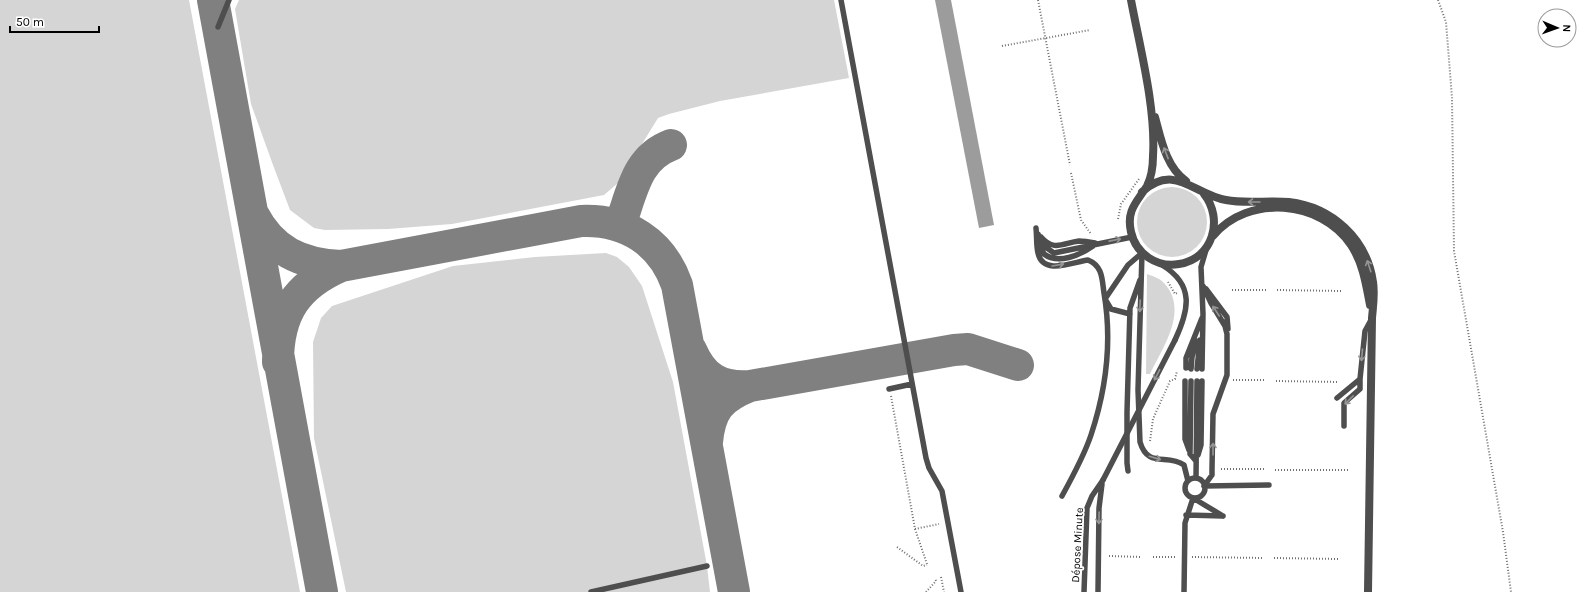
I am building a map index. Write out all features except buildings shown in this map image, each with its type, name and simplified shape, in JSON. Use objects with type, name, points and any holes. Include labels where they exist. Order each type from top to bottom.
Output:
[{"type":"street","points":[[1131,0],[1148,95],[1154,154],[1152,173],[1134,204],[1131,213],[1130,222],[1132,236],[1142,253],[1158,263],[1170,265],[1182,264],[1192,260],[1206,248],[1212,238],[1228,221],[1254,210],[1289,209],[1315,216],[1336,229],[1351,245],[1356,253],[1365,276],[1372,318]]},
{"type":"street","points":[[1148,95],[1169,161],[1178,174],[1190,184],[1209,196],[1231,201],[1278,202],[1301,204],[1313,207],[1332,217],[1355,239],[1367,259],[1373,282],[1368,592]]},
{"type":"street","points":[[1142,192],[1150,186],[1164,180],[1175,180],[1190,184]]},
{"type":"street","points":[[1200,190],[1208,199],[1213,209],[1214,227],[1212,238]]},
{"type":"lane","points":[[218,27],[229,0]]},
{"type":"lane","points":[[841,0],[926,458],[929,468],[942,491],[961,592]]},
{"type":"lane","points":[[1036,228],[1041,251],[1053,259],[1082,254],[1098,243]]},
{"type":"lane","points":[[1036,228],[1042,238],[1053,246],[1079,241],[1098,243],[1132,236]]},
{"type":"lane","points":[[1036,228],[1038,254],[1043,263],[1046,266],[1054,266],[1088,260],[1095,264],[1100,270],[1105,299],[1107,351],[1098,411],[1084,451],[1062,496]]},
{"type":"lane","points":[[1203,314],[1186,358],[1194,369],[1203,314],[1201,267],[1206,248]]},
{"type":"lane","points":[[1105,299],[1128,264],[1142,253]]},
{"type":"lane","points":[[1142,253],[1138,390],[1140,442],[1143,450],[1148,456],[1154,459],[1178,461],[1184,465],[1188,482],[1185,490],[1188,495],[1223,516],[1186,515]]},
{"type":"lane","points":[[1098,592],[1099,508],[1103,480],[1175,340],[1186,312],[1187,300],[1185,290],[1173,273],[1158,263]]},
{"type":"lane","points":[[1128,471],[1127,419],[1131,299],[1141,276]]},
{"type":"lane","points":[[1184,592],[1186,515],[1193,498],[1202,495],[1204,486],[1212,475],[1213,414],[1227,376],[1227,334],[1225,326],[1203,286]]},
{"type":"lane","points":[[1105,299],[1111,309],[1130,314]]},
{"type":"lane","points":[[1344,426],[1344,403],[1360,389],[1365,331],[1372,318]]},
{"type":"lane","points":[[1337,398],[1358,381],[1360,376]]},
{"type":"lane","points":[[1196,461],[1190,454],[1184,439],[1194,381],[1196,461],[1196,478]]},
{"type":"lane","points":[[889,389],[912,384]]},
{"type":"lane","points":[[1196,478],[1202,482],[1204,486]]},
{"type":"lane","points":[[1188,482],[1196,478]]},
{"type":"lane","name":"Dépose Minute","points":[[1084,592],[1086,508],[1103,480]]},
{"type":"lane","points":[[1204,486],[1269,485]]},
{"type":"lane","points":[[591,592],[707,566]]},
{"type":"path","points":[[1038,0],[1070,165]]},
{"type":"path","points":[[1438,0],[1446,22],[1452,98],[1454,251],[1502,524],[1511,592]]},
{"type":"path","points":[[1002,46],[1090,30]]},
{"type":"path","points":[[1072,173],[1080,220],[1093,236]]},
{"type":"path","points":[[1118,219],[1121,204],[1141,176]]},
{"type":"path","points":[[1167,280],[1175,294],[1185,290]]},
{"type":"path","points":[[1232,290],[1268,290]]},
{"type":"path","points":[[1277,290],[1341,291]]},
{"type":"path","points":[[1148,456],[1153,419],[1170,381],[1174,379],[1179,366]]},
{"type":"path","points":[[1232,380],[1266,380]]},
{"type":"path","points":[[1276,381],[1339,382]]},
{"type":"path","points":[[889,389],[915,529],[927,565],[923,566],[896,547]]},
{"type":"path","points":[[1218,469],[1265,469]]},
{"type":"path","points":[[1275,470],[1349,470]]},
{"type":"path","points":[[915,529],[948,523]]},
{"type":"path","points":[[1109,556],[1142,557]]},
{"type":"path","points":[[1153,557],[1180,557]]},
{"type":"path","points":[[1188,557],[1264,558]]},
{"type":"path","points":[[1274,558],[1339,559]]},
{"type":"path","points":[[941,577],[944,592]]},
{"type":"path","points":[[926,592],[936,581],[935,578]]},
{"type":"shaded area","points":[[0,0],[189,0],[300,592],[0,592]]},
{"type":"shaded area","points":[[239,0],[834,0],[849,78],[720,101],[658,118],[618,183],[604,195],[452,224],[388,229],[325,230],[314,228],[290,210],[273,165],[251,104],[235,9]]},
{"type":"shaded area","points":[[935,0],[951,0],[994,225],[979,228]]},
{"type":"shaded area","points":[[1165,187],[1179,187],[1192,193],[1201,202],[1205,208],[1207,222],[1205,236],[1197,247],[1186,255],[1179,257],[1165,257],[1158,255],[1147,247],[1139,236],[1137,229],[1137,215],[1139,208],[1147,197],[1158,189]]},
{"type":"shaded area","points":[[606,253],[617,257],[629,267],[642,286],[673,382],[707,566],[710,592],[346,592],[314,438],[313,342],[321,318],[332,306],[453,266],[535,257]]},
{"type":"shaded area","points":[[1147,274],[1163,282],[1171,293],[1174,304],[1172,328],[1150,374],[1146,374]]},
{"type":"taxiway","points":[[213,0],[322,592]]},
{"type":"taxiway","points":[[620,225],[632,189],[643,168],[650,158],[659,151],[671,145]]},
{"type":"taxiway","points":[[253,214],[269,237],[289,253],[313,262],[341,266]]},
{"type":"taxiway","points":[[278,362],[282,329],[286,315],[293,303],[313,282],[341,266],[581,221],[597,221],[613,224],[627,229],[652,245],[662,257],[677,285],[734,592]]},
{"type":"taxiway","points":[[750,386],[954,350],[968,349],[1018,365]]},
{"type":"taxiway","points":[[691,350],[701,368],[714,379],[721,383],[730,385],[750,386],[731,395],[718,406],[711,421],[707,442]]}]
